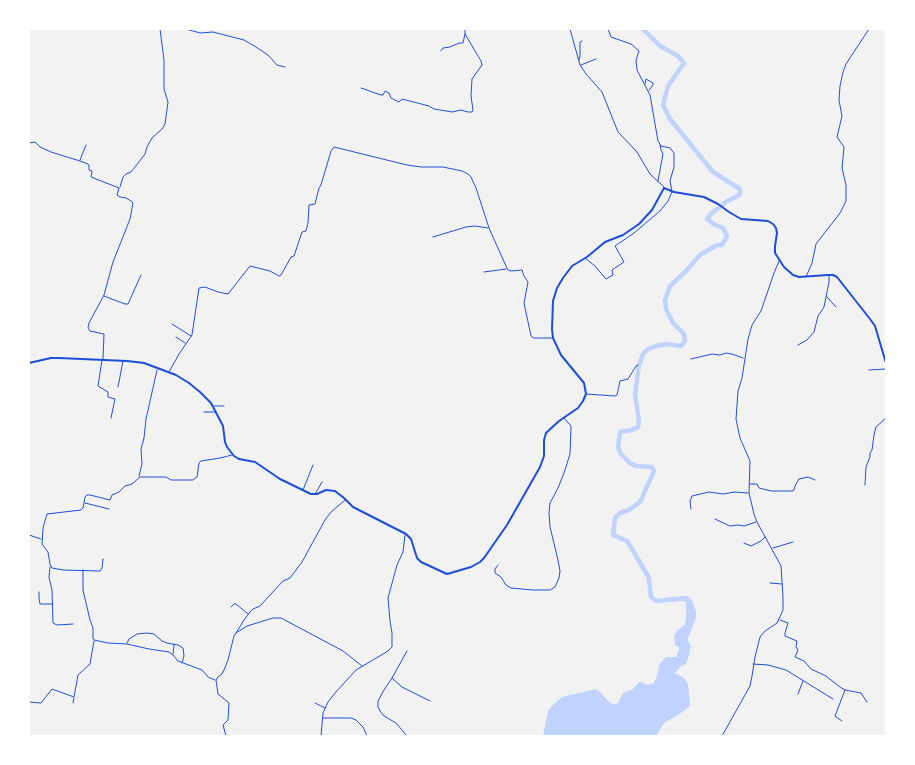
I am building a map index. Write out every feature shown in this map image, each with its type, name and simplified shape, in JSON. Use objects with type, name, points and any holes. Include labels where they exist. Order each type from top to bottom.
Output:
[{"type":"main road","points":[[29,363],[51,358],[123,360],[144,363],[189,383],[200,392],[216,412],[224,430],[225,442],[232,455],[255,462],[280,480],[315,495],[326,490],[333,490],[351,506],[406,534],[412,542],[416,556],[420,561],[444,574],[460,571],[480,562],[507,525],[540,467],[544,456],[546,433],[563,417],[581,406],[584,401],[586,394],[584,383],[561,355],[553,338],[552,309],[557,288],[569,269],[604,242],[618,238],[639,224],[652,210],[664,188],[672,192],[698,196],[718,204],[741,219],[768,221],[773,224],[777,232],[775,250],[787,271],[798,277],[833,275],[838,279],[870,318],[878,335],[886,363]]},
{"type":"street","points":[[111,418],[115,398],[108,397],[108,392],[98,386],[103,359],[104,334],[90,331],[88,328],[90,318],[104,295],[113,262],[132,211],[132,202],[117,195],[123,177],[136,167],[145,154],[152,138],[165,124],[168,102],[164,89],[164,66],[160,29]]},
{"type":"street","points":[[168,29],[186,29],[200,33],[213,32],[244,40],[268,55],[276,64],[284,67]]},
{"type":"street","points":[[440,51],[443,48],[463,43],[465,29]]},
{"type":"street","points":[[570,29],[580,65],[602,92],[618,132],[636,152],[650,174],[664,188]]},
{"type":"street","points":[[608,29],[611,37],[631,44],[639,50],[636,60],[637,69],[648,90],[654,112],[658,141],[663,154],[658,181]]},
{"type":"street","points":[[806,278],[812,263],[816,244],[840,213],[846,200],[846,184],[842,168],[844,147],[837,137],[842,118],[839,100],[840,86],[846,64],[869,29]]},
{"type":"street","points":[[361,88],[382,95],[384,92],[387,92],[399,102],[401,102],[401,99],[404,99],[434,109],[452,112],[460,110],[472,112],[472,79],[482,65],[465,34]]},
{"type":"street","points":[[579,60],[580,42],[582,41]]},
{"type":"street","points":[[580,65],[596,59]]},
{"type":"street","points":[[644,84],[648,79],[653,84],[648,90]]},
{"type":"street","points":[[29,143],[35,142],[40,147],[51,152],[80,160],[89,166],[89,170],[92,171],[92,177],[119,188]]},
{"type":"street","points":[[585,258],[606,279],[613,275],[612,270],[624,262],[615,246],[660,211],[668,201],[672,192],[670,181],[674,167],[674,152],[660,144]]},
{"type":"street","points":[[80,160],[86,145]]},
{"type":"street","points":[[169,373],[193,333],[200,287],[228,294],[250,266],[270,271],[279,276],[281,275],[291,257],[294,256],[302,232],[306,231],[309,205],[315,204],[318,188],[321,185],[333,147],[407,166],[443,167],[468,174],[476,188],[488,228],[507,269]]},
{"type":"street","points":[[433,237],[466,227],[488,228]]},
{"type":"street","points":[[722,736],[748,688],[761,636],[780,619],[783,610],[781,566],[757,522],[749,493],[750,461],[740,438],[736,418],[738,391],[750,328],[761,312],[780,260]]},
{"type":"street","points":[[484,272],[507,269],[511,271],[522,270],[528,282],[524,302],[532,337],[553,338]]},
{"type":"street","points":[[104,295],[128,304],[141,275]]},
{"type":"street","points":[[798,345],[807,340],[814,332],[818,316],[824,307],[829,282],[828,275]]},
{"type":"street","points":[[826,297],[836,307]]},
{"type":"street","points":[[172,324],[191,336]]},
{"type":"street","points":[[176,337],[185,344]]},
{"type":"street","points":[[691,359],[712,354],[732,354],[744,358]]},
{"type":"street","points":[[118,387],[123,360]]},
{"type":"street","points":[[586,394],[616,395],[620,381],[628,379],[638,365]]},
{"type":"street","points":[[73,624],[54,624],[49,577],[51,566],[48,552],[42,545],[47,514],[81,510],[88,495],[110,500],[113,494],[132,484],[138,477],[142,464],[141,449],[146,419],[158,369]]},
{"type":"street","points":[[869,370],[886,369]]},
{"type":"street","points":[[212,406],[224,406]]},
{"type":"street","points":[[204,412],[216,412]]},
{"type":"street","points":[[498,565],[494,573],[511,588],[550,590],[554,588],[559,578],[560,572],[549,522],[549,513],[550,503],[558,488],[570,454],[571,426],[563,417]]},
{"type":"street","points":[[865,485],[866,466],[872,449],[876,427],[886,418]]},
{"type":"street","points":[[138,477],[194,480],[201,461],[232,455]]},
{"type":"street","points":[[303,490],[313,465]]},
{"type":"street","points":[[749,484],[757,484],[759,488],[771,491],[793,491],[799,479],[808,477],[815,480]]},
{"type":"street","points":[[315,495],[322,482]]},
{"type":"street","points":[[691,509],[690,501],[692,496],[709,492],[723,494],[735,492],[749,493]]},
{"type":"street","points":[[226,736],[223,725],[228,720],[229,704],[218,694],[216,680],[224,670],[236,634],[248,614],[260,606],[283,580],[290,578],[302,562],[329,514],[346,500]]},
{"type":"street","points":[[85,503],[109,509]]},
{"type":"street","points":[[715,519],[730,526],[744,526],[757,522]]},
{"type":"street","points":[[321,736],[322,718],[335,693],[362,666],[392,647],[388,598],[397,565],[403,552],[406,534]]},
{"type":"street","points":[[29,535],[42,539]]},
{"type":"street","points":[[744,543],[752,546],[766,537]]},
{"type":"street","points":[[772,548],[793,542]]},
{"type":"street","points":[[51,566],[57,569],[101,571],[104,559]]},
{"type":"street","points":[[73,704],[78,676],[90,664],[94,640],[93,628],[83,590],[83,570]]},
{"type":"street","points":[[770,583],[782,584]]},
{"type":"street","points":[[39,592],[40,604],[52,604]]},
{"type":"street","points":[[231,607],[236,604],[248,614]]},
{"type":"street","points":[[236,634],[247,626],[273,618],[281,618],[332,644],[362,666]]},
{"type":"street","points":[[780,619],[788,623],[784,633],[785,636],[798,641],[796,647],[798,650],[795,657],[804,661],[811,669],[826,676],[845,690],[858,692],[867,702]]},
{"type":"street","points":[[127,644],[128,639],[140,633],[154,634],[167,644],[178,645],[183,648],[184,656],[182,663]]},
{"type":"street","points":[[94,640],[169,652],[182,663],[199,669],[208,677],[216,680]]},
{"type":"street","points":[[173,654],[174,645]]},
{"type":"street","points":[[407,651],[379,698],[378,707],[384,716],[396,723],[407,736]]},
{"type":"street","points":[[753,664],[780,668],[833,699]]},
{"type":"street","points":[[392,678],[402,687],[430,701]]},
{"type":"street","points":[[798,694],[804,681]]},
{"type":"street","points":[[29,702],[40,703],[52,689],[74,697]]},
{"type":"street","points":[[842,721],[835,716],[845,690]]},
{"type":"street","points":[[314,703],[326,708]]},
{"type":"street","points":[[322,718],[351,718],[363,727],[367,736]]},
{"type":"water","points":[[687,596],[692,600],[696,611],[696,618],[688,638],[691,646],[688,659],[686,664],[681,666],[675,673],[683,677],[688,684],[689,707],[665,722],[656,736],[543,736],[548,711],[562,697],[596,689],[610,703],[615,704],[618,703],[623,693],[633,689],[639,682],[648,685],[654,683],[659,665],[666,657],[676,657],[679,649],[675,645],[674,636],[685,624],[686,604],[685,601],[673,602],[672,599]]},
{"type":"waterway","points":[[643,29],[660,46],[678,56],[684,63],[668,86],[663,105],[670,119],[713,172],[740,189],[740,194],[727,201],[707,219],[723,228],[727,236],[722,245],[717,245],[700,255],[670,286],[665,300],[666,309],[673,323],[684,334],[685,341],[681,346],[666,344],[656,346],[648,349],[643,354],[639,365],[635,394],[639,421],[638,427],[620,432],[618,447],[621,454],[630,463],[636,466],[652,467],[654,471],[640,502],[629,510],[620,513],[615,518],[613,535],[627,541],[631,547],[649,578],[651,597],[656,601],[676,599]]}]
